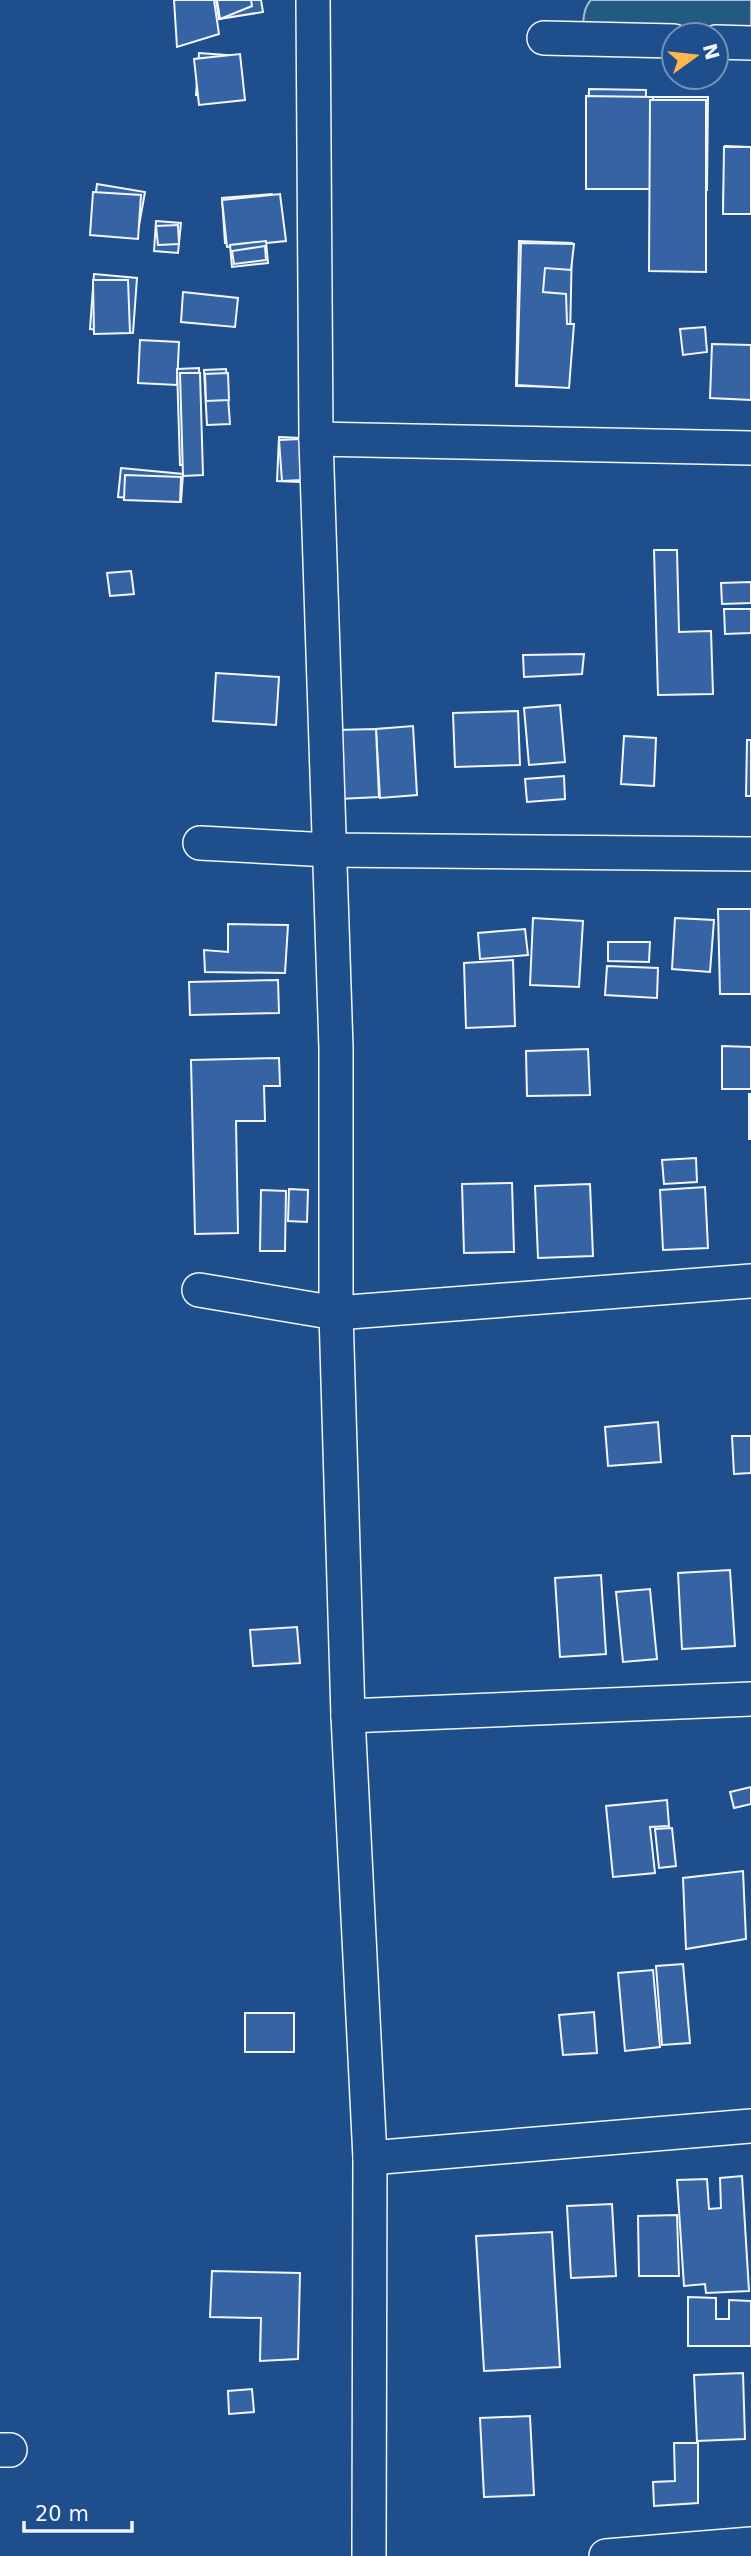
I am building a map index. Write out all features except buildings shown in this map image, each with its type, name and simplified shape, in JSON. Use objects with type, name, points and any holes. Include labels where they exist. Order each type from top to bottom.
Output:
[{"type":"street","points":[[313,0],[316,439],[336,1048],[336,1313],[348,1716],[370,2158],[369,2556]]},
{"type":"street","points":[[544,38],[660,41]]},
{"type":"street","points":[[730,42],[751,43]]},
{"type":"street","points":[[316,439],[751,448]]},
{"type":"street","points":[[200,843],[329,850],[751,854]]},
{"type":"street","points":[[200,1290],[336,1313],[751,1280]]},
{"type":"street","points":[[348,1716],[751,1699]]},
{"type":"street","points":[[370,2158],[751,2126]]},
{"type":"street","points":[[606,2556],[751,2544]]},
{"type":"shaded area","points":[[591,0],[751,0],[751,45],[730,39],[730,21],[660,21],[660,34],[583,33],[583,20]]}]
